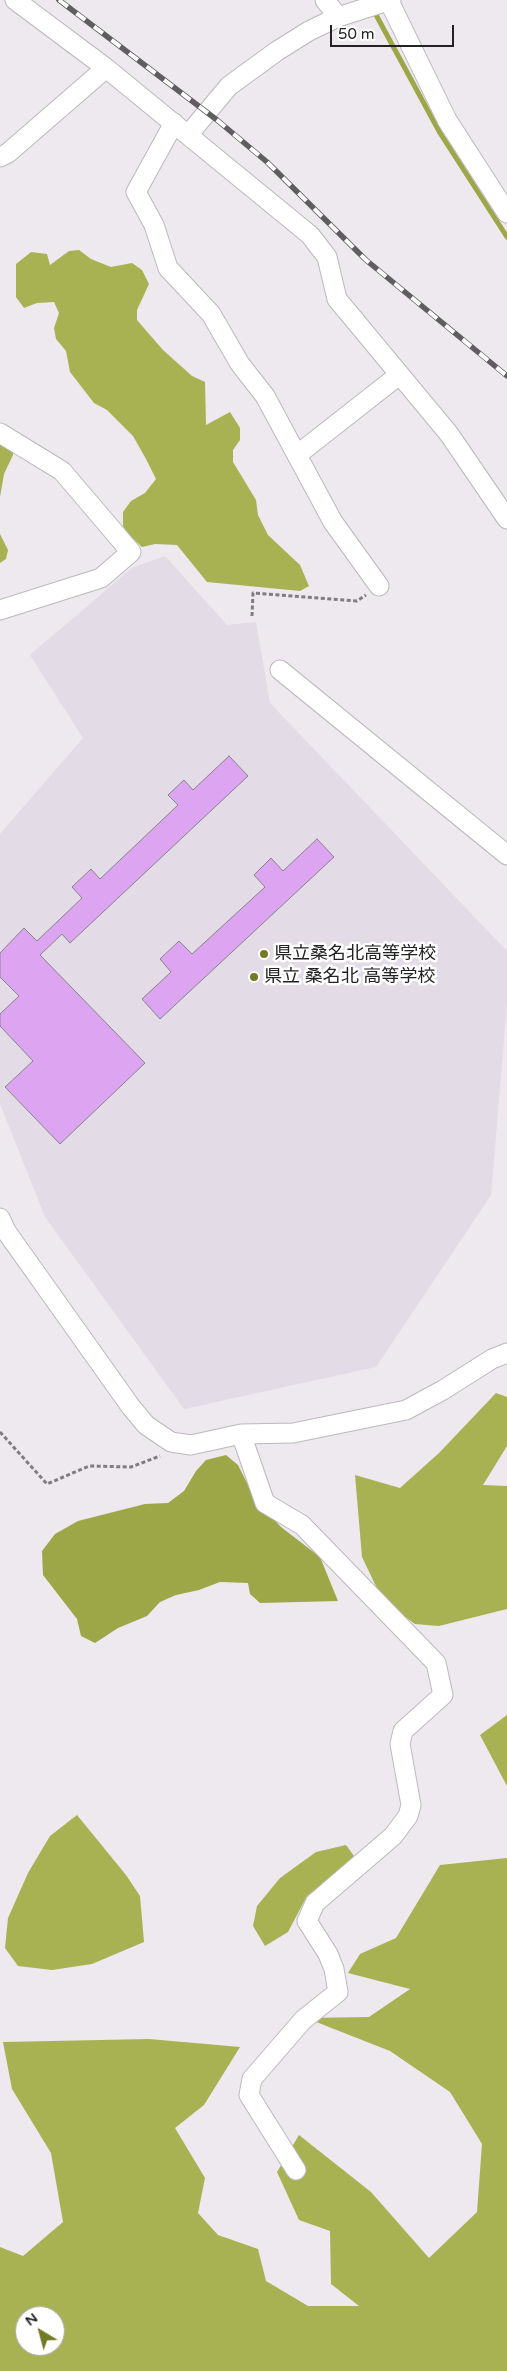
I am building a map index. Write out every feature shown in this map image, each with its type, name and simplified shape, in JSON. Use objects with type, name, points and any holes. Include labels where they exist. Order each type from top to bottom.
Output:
[{"type":"street","points":[[15,0],[106,68],[310,235],[327,257],[337,298],[449,434],[507,519]]},
{"type":"street","points":[[325,0],[338,17]]},
{"type":"street","points":[[188,135],[229,86],[309,31],[338,17],[390,0],[447,120],[507,213]]},
{"type":"street","points":[[0,157],[8,153],[106,68]]},
{"type":"street","points":[[174,123],[136,192],[154,224],[168,268],[211,314],[240,364],[265,396],[334,522],[379,586]]},
{"type":"street","points":[[296,455],[399,375]]},
{"type":"street","points":[[0,433],[62,471],[130,552],[101,578],[0,610]]},
{"type":"street","points":[[280,670],[507,855]]},
{"type":"street","points":[[0,1218],[6,1231],[131,1408],[146,1425],[171,1442],[191,1445],[241,1434],[294,1433],[406,1410],[443,1390],[492,1359],[507,1353]]},
{"type":"street","points":[[241,1434],[265,1503],[302,1525],[436,1663],[443,1695],[403,1732],[400,1744],[411,1805],[408,1816],[393,1836],[315,1903],[307,1921],[328,1954],[334,1969],[338,1992],[302,2020],[252,2079],[249,2095],[296,2170]]},
{"type":"path","points":[[252,616],[253,593],[357,601],[379,586]]},
{"type":"path","points":[[0,1432],[47,1484],[89,1466],[131,1467],[166,1454],[171,1442]]},
{"type":"shaded area","points":[[79,250],[91,259],[111,267],[132,263],[142,270],[149,284],[137,310],[137,320],[163,350],[192,376],[205,382],[206,425],[230,412],[240,428],[240,440],[233,450],[233,462],[256,500],[258,515],[268,535],[300,565],[309,586],[300,591],[207,582],[177,545],[155,544],[142,547],[128,534],[123,526],[123,512],[131,501],[145,493],[156,479],[133,436],[107,410],[94,403],[70,372],[66,351],[56,339],[54,328],[59,313],[54,302],[37,303],[24,308],[16,297],[16,264],[31,252],[47,254],[50,265],[69,251]]},
{"type":"shaded area","points":[[0,441],[13,448],[13,455],[4,474],[0,497]]},
{"type":"shaded area","points":[[0,534],[8,550],[6,559],[0,563]]},
{"type":"shaded area","name":"県立 桑名北 高等学校","points":[[165,556],[227,625],[256,622],[270,703],[507,951],[507,1003],[491,1195],[376,1367],[184,1409],[45,1217],[0,1104],[0,834],[83,738],[30,655],[132,568]]},
{"type":"shaded area","points":[[496,1393],[507,1397],[507,1446],[483,1485],[507,1486],[507,1609],[439,1626],[415,1624],[383,1601],[362,1557],[355,1475],[400,1488],[439,1453]]},
{"type":"shaded area","points":[[226,1455],[238,1465],[250,1489],[265,1510],[281,1527],[320,1557],[338,1601],[260,1603],[250,1594],[248,1583],[220,1582],[199,1590],[176,1595],[160,1602],[147,1616],[118,1628],[95,1643],[81,1636],[77,1619],[43,1575],[42,1551],[55,1534],[78,1521],[145,1504],[168,1503],[184,1491],[196,1471],[206,1460]]},
{"type":"shaded area","points":[[507,1715],[507,1786],[480,1735]]},
{"type":"shaded area","points":[[77,1815],[126,1875],[140,1896],[144,1942],[92,1964],[52,1970],[18,1966],[5,1948],[8,1918],[28,1873],[50,1836]]},
{"type":"shaded area","points":[[346,1845],[354,1856],[338,1872],[307,1896],[288,1932],[265,1946],[253,1926],[257,1906],[280,1878],[316,1852]]},
{"type":"shaded area","points":[[507,1858],[507,2371],[0,2371],[0,2247],[23,2256],[63,2222],[51,2153],[12,2089],[3,2042],[149,2039],[240,2047],[204,2105],[175,2128],[205,2178],[198,2213],[218,2235],[258,2249],[266,2281],[308,2306],[359,2306],[331,2284],[330,2231],[299,2220],[277,2172],[299,2135],[371,2192],[429,2258],[477,2212],[482,2144],[450,2092],[390,2051],[306,2018],[369,2017],[410,1989],[348,1973],[360,1954],[396,1938],[440,1865]]},
{"type":"building","points":[[229,756],[248,776],[70,943],[62,934],[40,955],[145,1063],[60,1144],[5,1087],[33,1061],[0,1026],[0,1014],[19,996],[0,977],[0,953],[24,928],[37,941],[82,898],[72,887],[91,869],[100,879],[178,805],[168,795],[184,780],[193,790]]},
{"type":"building","points":[[317,839],[334,857],[160,1019],[142,999],[171,972],[160,959],[179,941],[192,954],[265,887],[254,875],[271,858],[283,871]]},
{"type":"waterway","points":[[375,13],[440,133],[507,237]]},
{"type":"railway","points":[[59,0],[217,120],[267,162],[366,260],[507,376]]},
{"type":"place","name":"県立桑名北高等学校","points":[[264,954]]},
{"type":"place","name":"県立 桑名北 高等学校","points":[[254,977]]}]
